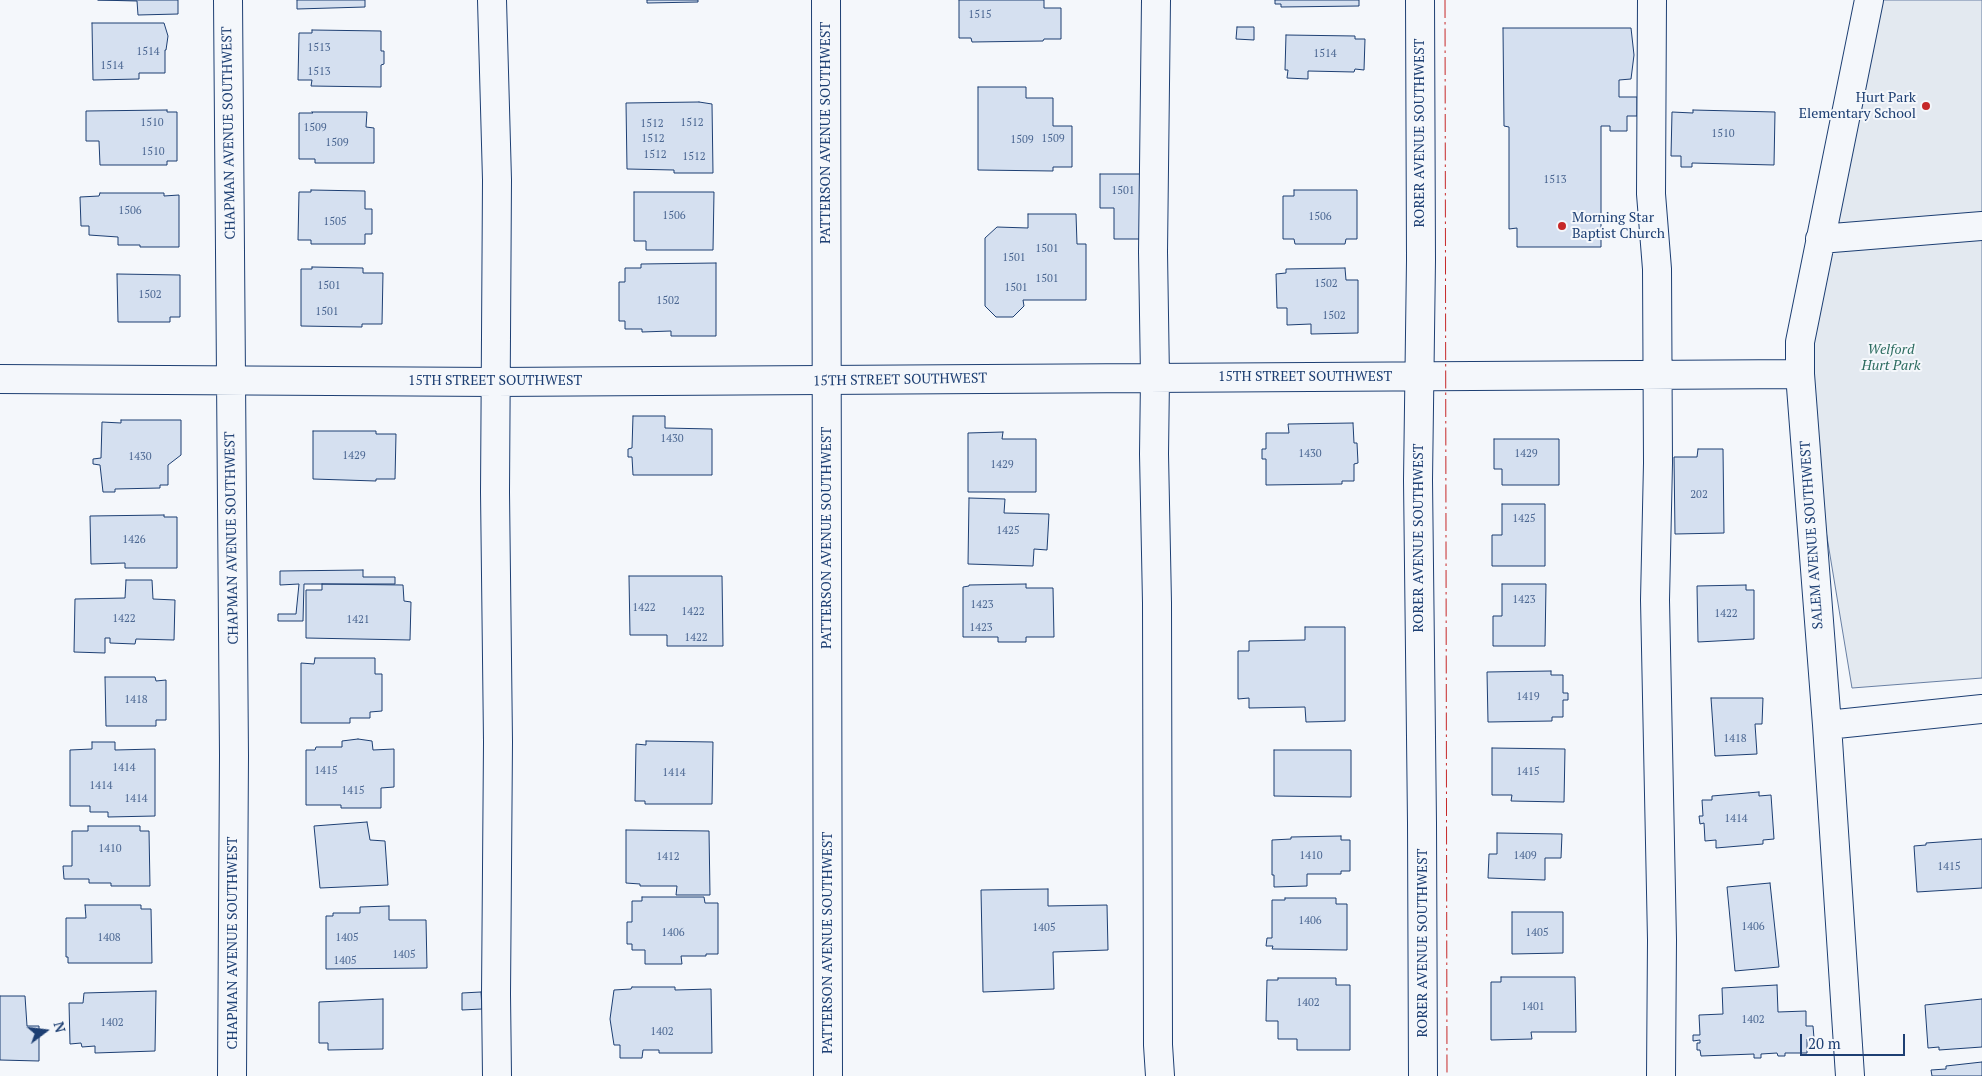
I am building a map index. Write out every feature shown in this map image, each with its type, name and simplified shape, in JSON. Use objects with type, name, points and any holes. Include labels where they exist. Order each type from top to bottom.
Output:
[{"type":"street","name":"CHAPMAN AVENUE SOUTHWEST","points":[[228,0],[234,754],[232,1076]]},
{"type":"street","points":[[492,0],[497,180],[495,382],[498,742],[497,1076]]},
{"type":"street","name":"PATTERSON AVENUE SOUTHWEST","points":[[826,0],[828,1076]]},
{"type":"street","points":[[1156,0],[1153,252],[1156,378],[1154,454],[1157,603],[1158,1045],[1160,1076]]},
{"type":"street","name":"RORER AVENUE SOUTHWEST","points":[[1420,0],[1420,377],[1418,480],[1423,1076]]},
{"type":"street","points":[[1652,0],[1651,194],[1657,269],[1658,463],[1655,600],[1662,940],[1661,1076]]},
{"type":"street","name":"SALEM AVENUE SOUTHWEST","points":[[1850,1076],[1827,725],[1800,374],[1800,342],[1869,0]]},
{"type":"street","points":[[1820,239],[1982,226]]},
{"type":"street","name":"15TH STREET SOUTHWEST","points":[[0,379],[495,382],[1800,374]]},
{"type":"street","points":[[1827,725],[1982,709]]},
{"type":"green space","name":"Welford Hurt Park","points":[[1869,0],[1982,0],[1982,678],[1852,688],[1800,374]]},
{"type":"building","points":[[98,0],[178,0],[178,14],[138,15],[137,1]]},
{"type":"building","points":[[297,0],[365,0],[365,7],[297,9]]},
{"type":"building","points":[[647,0],[698,0],[698,2],[647,3]]},
{"type":"building","points":[[959,0],[1044,0],[1044,8],[1061,8],[1061,39],[972,42],[971,38],[959,38]]},
{"type":"building","points":[[1275,0],[1359,0],[1359,6],[1281,7],[1281,4],[1275,4]]},
{"type":"building","points":[[92,23],[164,23],[168,36],[165,50],[165,73],[139,73],[139,79],[93,80]]},
{"type":"building","points":[[1237,27],[1254,27],[1254,40],[1236,39]]},
{"type":"building","points":[[1503,28],[1631,28],[1634,55],[1631,79],[1619,80],[1619,97],[1637,97],[1637,116],[1627,116],[1627,131],[1610,131],[1610,126],[1601,126],[1601,247],[1517,247],[1517,228],[1509,229],[1509,127],[1504,126]]},
{"type":"building","points":[[312,30],[381,31],[381,51],[384,51],[384,64],[381,65],[381,87],[311,86],[312,80],[298,80],[299,33],[312,33]]},
{"type":"building","points":[[1286,35],[1355,36],[1355,39],[1365,39],[1364,70],[1355,69],[1354,72],[1308,71],[1308,79],[1287,78],[1288,70],[1285,70]]},
{"type":"building","points":[[978,87],[1026,87],[1026,98],[1053,98],[1053,126],[1072,126],[1072,167],[1053,167],[1053,171],[978,170]]},
{"type":"building","points":[[699,102],[712,104],[713,173],[674,173],[674,170],[627,169],[626,103]]},
{"type":"building","points":[[167,110],[167,112],[177,112],[177,161],[167,161],[167,165],[100,165],[99,141],[86,141],[86,111]]},
{"type":"building","points":[[1693,110],[1775,112],[1774,165],[1692,163],[1692,167],[1681,167],[1681,156],[1671,156],[1672,112],[1693,113]]},
{"type":"building","points":[[367,112],[366,127],[374,128],[374,163],[315,163],[315,159],[299,159],[299,113]]},
{"type":"building","points":[[1100,174],[1146,174],[1146,239],[1114,239],[1114,208],[1100,208]]},
{"type":"building","points":[[311,190],[365,191],[365,209],[372,209],[372,234],[365,234],[365,244],[311,244],[311,240],[298,240],[299,192],[311,192]]},
{"type":"building","points":[[1294,190],[1357,190],[1357,239],[1346,239],[1345,244],[1295,244],[1294,239],[1283,239],[1283,196],[1294,196]]},
{"type":"building","points":[[634,192],[714,192],[713,250],[646,250],[646,241],[634,241]]},
{"type":"building","points":[[100,193],[164,193],[164,196],[179,195],[179,247],[118,245],[118,237],[89,235],[89,226],[81,226],[80,197],[99,196]]},
{"type":"building","points":[[1028,214],[1076,214],[1077,244],[1086,244],[1086,300],[1023,300],[1024,306],[1013,317],[996,317],[985,306],[985,238],[997,227],[1028,228]]},
{"type":"building","points":[[716,263],[716,336],[671,336],[671,331],[642,332],[642,329],[625,329],[625,321],[619,321],[619,282],[625,282],[625,268],[641,268],[641,264]]},
{"type":"building","points":[[312,267],[363,268],[363,273],[383,273],[382,324],[362,324],[362,327],[301,326],[301,269],[312,269]]},
{"type":"building","points":[[1345,268],[1346,280],[1358,280],[1358,333],[1311,334],[1311,324],[1287,325],[1287,308],[1277,308],[1276,274],[1286,273],[1286,269]]},
{"type":"building","points":[[117,274],[180,275],[180,317],[170,317],[170,322],[118,322]]},
{"type":"building","points":[[633,416],[665,416],[665,428],[712,429],[712,475],[633,475],[632,457],[628,457],[628,449],[632,448]]},
{"type":"building","points":[[121,420],[181,420],[181,455],[168,465],[168,485],[160,485],[160,488],[115,489],[115,492],[103,492],[100,465],[93,464],[93,459],[101,458],[102,422],[121,423]]},
{"type":"building","points":[[1353,423],[1358,463],[1354,464],[1354,481],[1342,481],[1342,484],[1266,485],[1266,459],[1262,459],[1262,449],[1266,449],[1266,433],[1289,433],[1288,424]]},
{"type":"building","points":[[313,431],[376,431],[376,434],[396,434],[395,479],[376,479],[376,481],[313,479]]},
{"type":"building","points":[[1003,432],[1002,439],[1036,439],[1036,492],[968,492],[968,433]]},
{"type":"building","points":[[1494,439],[1559,439],[1559,485],[1502,485],[1502,469],[1494,469]]},
{"type":"building","points":[[1698,449],[1723,449],[1724,533],[1675,534],[1674,457],[1697,457]]},
{"type":"building","points":[[969,498],[1005,499],[1004,513],[1049,514],[1047,550],[1034,549],[1033,566],[968,564]]},
{"type":"building","points":[[1502,504],[1545,504],[1545,566],[1492,566],[1492,535],[1502,535]]},
{"type":"building","points":[[164,515],[164,517],[177,517],[177,568],[125,568],[125,563],[91,564],[90,516]]},
{"type":"building","points":[[363,570],[363,577],[395,577],[395,584],[304,584],[303,621],[278,621],[278,614],[296,614],[299,584],[280,585],[280,571]]},
{"type":"building","points":[[629,576],[722,576],[723,646],[667,646],[667,635],[630,635]]},
{"type":"building","points":[[126,580],[152,580],[153,599],[175,600],[174,640],[136,639],[135,644],[110,643],[110,638],[105,638],[105,653],[74,652],[75,599],[125,598]]},
{"type":"building","points":[[322,584],[403,585],[404,601],[411,602],[410,640],[306,638],[306,590],[322,590]]},
{"type":"building","points":[[1026,584],[1026,588],[1053,588],[1054,637],[1026,637],[1026,642],[998,642],[998,637],[963,637],[963,587],[969,585]]},
{"type":"building","points":[[1502,584],[1546,584],[1545,646],[1493,646],[1493,616],[1502,616]]},
{"type":"building","points":[[1746,585],[1746,590],[1754,590],[1754,639],[1698,642],[1697,586]]},
{"type":"building","points":[[1305,627],[1345,627],[1345,721],[1306,722],[1305,707],[1249,708],[1249,698],[1238,699],[1238,651],[1249,651],[1249,641],[1305,640]]},
{"type":"building","points":[[315,658],[375,658],[375,674],[382,674],[382,711],[370,712],[370,718],[350,718],[350,723],[301,723],[301,663],[314,664]]},
{"type":"building","points":[[1551,671],[1551,675],[1563,675],[1563,693],[1568,693],[1568,700],[1563,700],[1563,717],[1552,717],[1552,721],[1488,722],[1487,672]]},
{"type":"building","points":[[105,677],[155,677],[156,681],[166,680],[166,720],[156,720],[156,726],[106,726]]},
{"type":"building","points":[[1711,698],[1763,698],[1762,724],[1755,724],[1757,754],[1715,756]]},
{"type":"building","points":[[358,739],[372,741],[373,750],[394,749],[394,787],[381,788],[381,808],[341,808],[341,805],[306,805],[306,750],[315,750],[316,747],[342,747],[342,741]]},
{"type":"building","points":[[646,741],[713,742],[712,804],[645,804],[645,801],[635,801],[636,744],[646,745]]},
{"type":"building","points":[[92,742],[115,742],[115,750],[155,749],[155,816],[108,817],[108,812],[90,812],[90,806],[70,806],[70,750],[92,749]]},
{"type":"building","points":[[1492,748],[1565,749],[1564,802],[1511,801],[1512,795],[1492,795]]},
{"type":"building","points":[[1274,750],[1351,750],[1351,797],[1274,796]]},
{"type":"building","points":[[1759,792],[1759,796],[1771,795],[1774,839],[1763,840],[1763,844],[1716,848],[1716,840],[1705,841],[1704,823],[1700,824],[1699,816],[1703,816],[1702,800],[1712,800],[1712,796]]},
{"type":"building","points":[[367,822],[370,840],[385,841],[388,885],[320,888],[314,826]]},
{"type":"building","points":[[88,826],[140,826],[140,831],[149,831],[150,886],[111,886],[111,883],[89,883],[89,879],[64,879],[63,866],[72,866],[72,831],[88,831]]},
{"type":"building","points":[[626,830],[709,831],[710,895],[676,895],[677,886],[640,886],[640,884],[626,883]]},
{"type":"building","points":[[1497,833],[1562,834],[1561,858],[1545,858],[1545,880],[1488,878],[1489,854],[1497,854]]},
{"type":"building","points":[[1341,836],[1341,840],[1350,840],[1350,871],[1341,871],[1341,874],[1307,874],[1307,886],[1274,887],[1272,840],[1291,839],[1291,837]]},
{"type":"building","points":[[1982,839],[1982,888],[1917,892],[1914,846],[1926,845],[1926,843]]},
{"type":"building","points":[[1770,883],[1779,967],[1735,971],[1727,887]]},
{"type":"building","points":[[1048,889],[1048,906],[1107,905],[1108,950],[1053,952],[1054,989],[983,992],[981,890]]},
{"type":"building","points":[[642,897],[704,897],[705,903],[718,903],[718,954],[681,956],[682,964],[645,964],[645,950],[632,950],[632,944],[627,944],[627,922],[632,922],[632,901],[642,901]]},
{"type":"building","points":[[1285,898],[1336,898],[1336,904],[1347,904],[1347,950],[1272,949],[1273,946],[1266,946],[1267,938],[1272,938],[1272,900],[1285,900]]},
{"type":"building","points":[[85,905],[141,905],[141,909],[151,909],[152,963],[68,963],[68,957],[66,957],[66,918],[86,918]]},
{"type":"building","points":[[389,906],[389,920],[426,920],[427,968],[326,969],[326,916],[333,916],[333,913],[360,913],[360,907]]},
{"type":"building","points":[[1512,912],[1563,912],[1563,953],[1512,954]]},
{"type":"building","points":[[1501,977],[1575,977],[1576,1032],[1531,1032],[1532,1039],[1491,1040],[1491,982],[1501,982]]},
{"type":"building","points":[[1278,978],[1336,978],[1336,985],[1350,985],[1350,1050],[1297,1050],[1297,1039],[1278,1039],[1278,1021],[1266,1021],[1267,980],[1278,980]]},
{"type":"building","points":[[1777,985],[1778,1012],[1806,1011],[1806,1026],[1813,1026],[1814,1038],[1807,1039],[1807,1053],[1785,1053],[1785,1056],[1778,1056],[1777,1053],[1761,1054],[1761,1058],[1754,1058],[1754,1054],[1701,1056],[1700,1050],[1697,1050],[1697,1043],[1700,1043],[1700,1040],[1693,1041],[1693,1035],[1700,1035],[1699,1015],[1723,1014],[1722,988]]},
{"type":"building","points":[[632,987],[675,987],[675,990],[711,989],[712,1053],[659,1053],[659,1050],[643,1050],[642,1058],[620,1058],[620,1045],[614,1045],[610,1019],[614,990],[631,989]]},
{"type":"building","points":[[156,991],[155,1051],[95,1053],[95,1046],[82,1047],[81,1043],[70,1044],[69,1003],[83,1003],[84,993]]},
{"type":"building","points":[[481,992],[482,1009],[462,1010],[462,993]]},
{"type":"building","points":[[0,996],[25,996],[27,1026],[39,1026],[39,1061],[0,1060]]},
{"type":"building","points":[[383,999],[383,1049],[328,1050],[328,1043],[319,1043],[319,1002]]},
{"type":"building","points":[[1982,999],[1982,1047],[1939,1050],[1939,1047],[1928,1048],[1925,1005]]},
{"type":"building","points":[[1982,1062],[1982,1076],[1932,1076],[1931,1070],[1946,1069],[1946,1066]]},
{"type":"power","points":[[1445,0],[1447,1076]]},
{"type":"place","name":"Hurt Park Elementary School","points":[[1926,106]]},
{"type":"place","name":"Morning Star Baptist Church","points":[[1562,226]]}]
